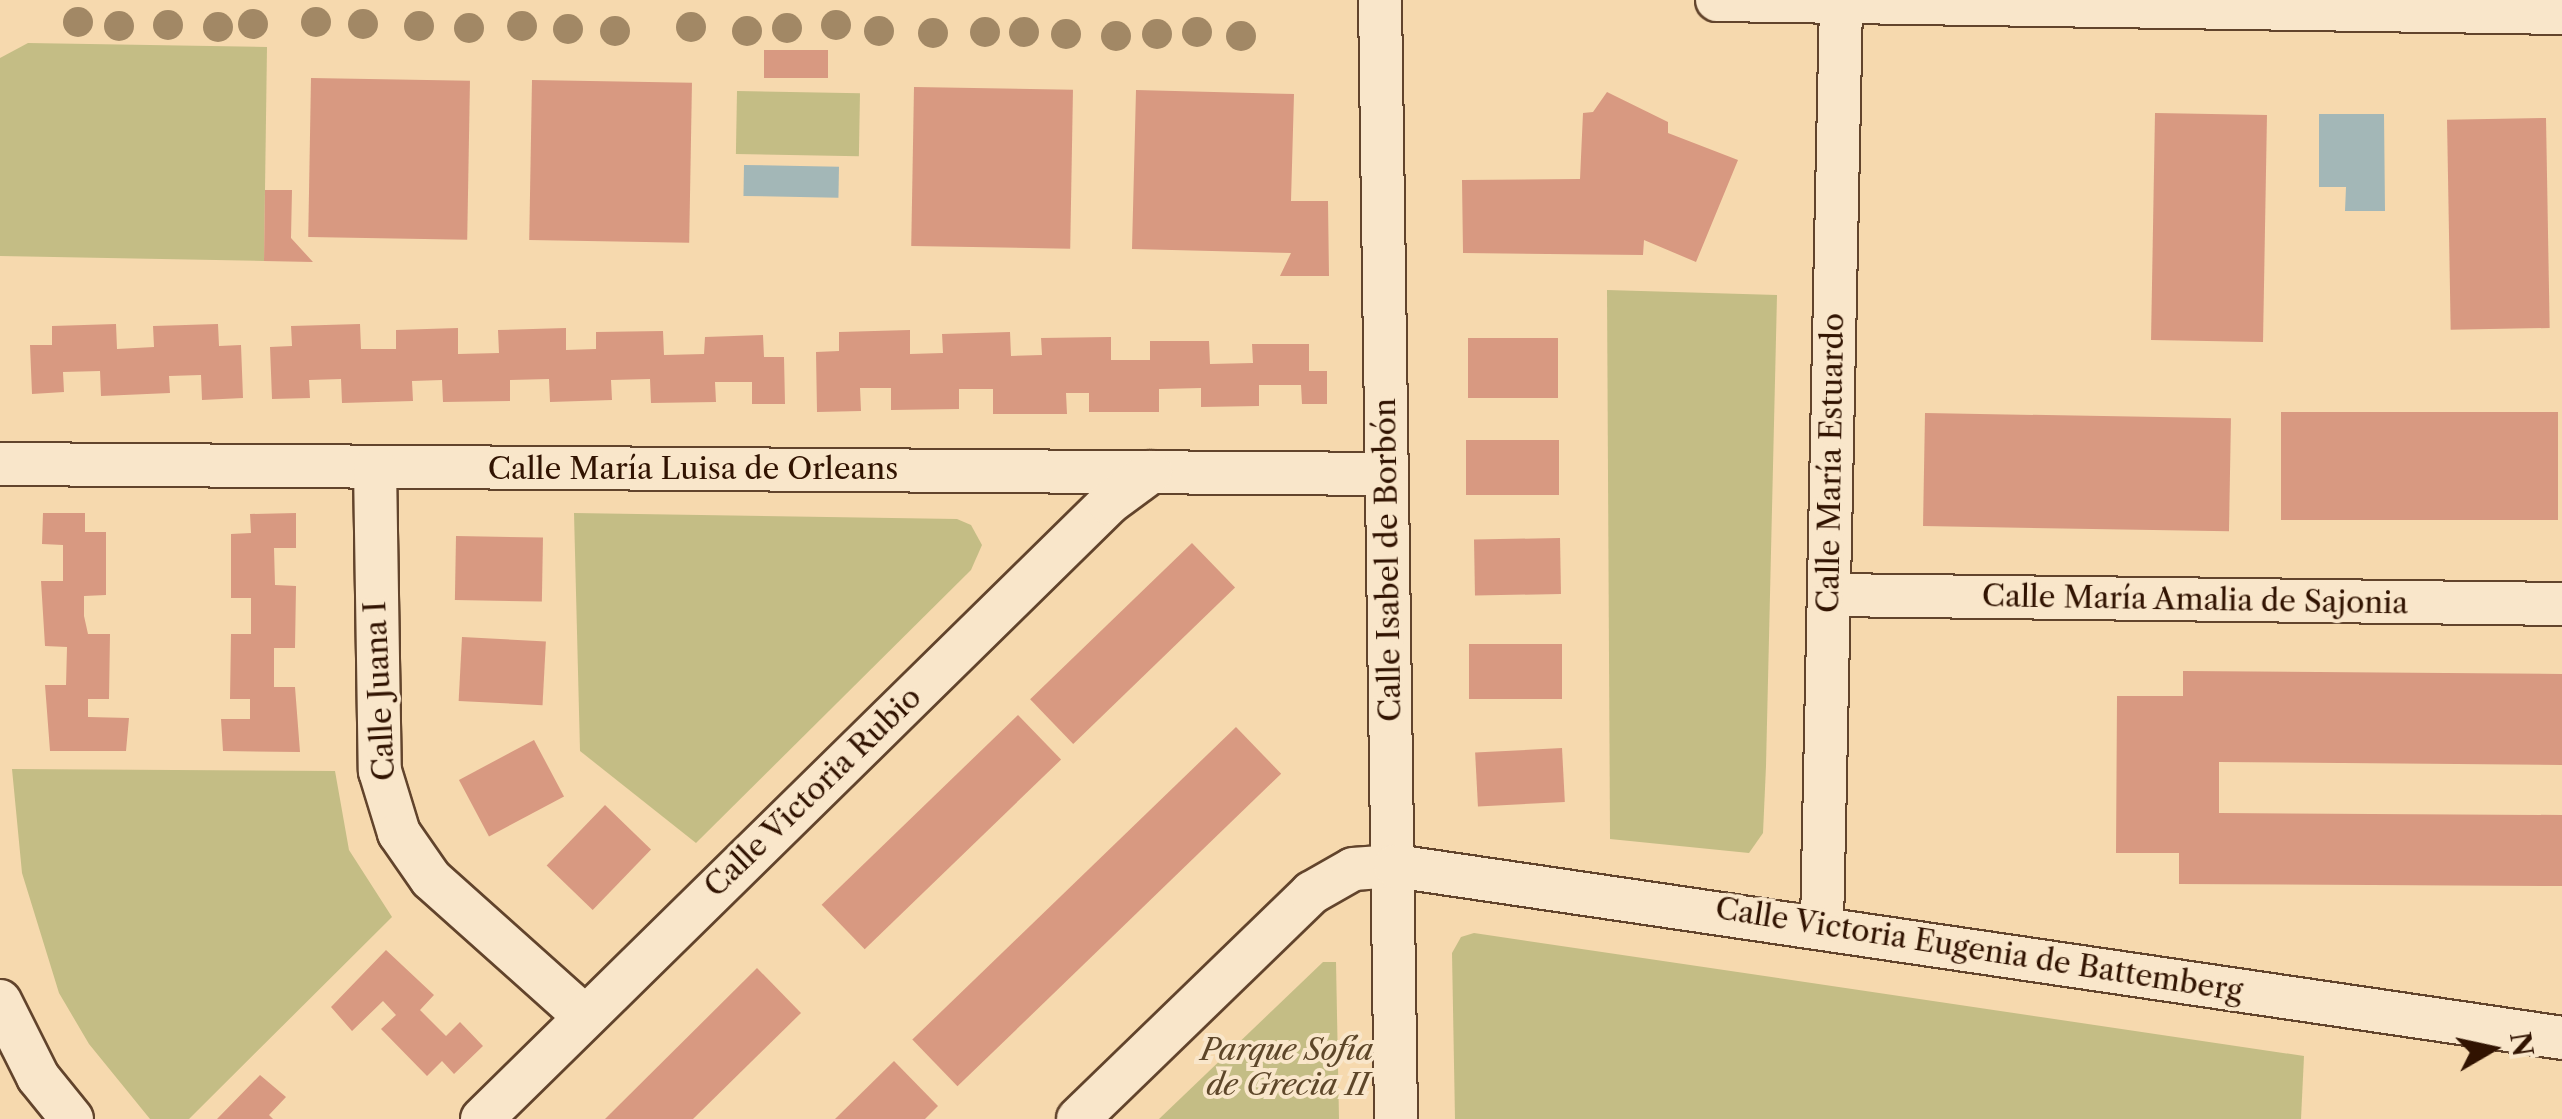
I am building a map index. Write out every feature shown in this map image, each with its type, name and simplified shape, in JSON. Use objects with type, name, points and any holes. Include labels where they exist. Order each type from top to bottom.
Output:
[{"type":"street","name":"Calle Isabel de Borbón","points":[[1380,0],[1396,1119]]},
{"type":"street","points":[[1717,0],[2562,13]]},
{"type":"street","name":"Calle María Estuardo","points":[[1822,925],[1841,1]]},
{"type":"street","name":"Calle María Luisa de Orleans","points":[[0,464],[1386,474]]},
{"type":"street","name":"Calle Juana I","points":[[375,467],[380,771],[386,800],[407,848],[431,879],[583,1015]]},
{"type":"street","name":"Calle Victoria Rubio","points":[[482,1119],[583,1015],[1109,503],[1151,472]]},
{"type":"street","name":"Calle María Amalia de Sajonia","points":[[1829,595],[2562,604]]},
{"type":"street","name":"Calle Victoria Eugenia de Battemberg","points":[[1078,1119],[1312,893],[1354,869],[1395,866],[1822,925],[2562,1038]]},
{"type":"street","points":[[0,1001],[38,1077],[72,1119]]},
{"type":"green space","points":[[28,43],[267,47],[264,261],[0,256],[0,58]]},
{"type":"green space","points":[[737,91],[860,93],[859,156],[736,154]]},
{"type":"green space","points":[[1607,290],[1777,295],[1763,833],[1749,853],[1610,839]]},
{"type":"green space","points":[[574,513],[957,519],[971,525],[982,545],[971,570],[696,843],[580,751]]},
{"type":"green space","points":[[12,769],[335,771],[349,850],[392,917],[189,1119],[150,1119],[89,1044],[59,993],[22,873]]},
{"type":"green space","points":[[1474,933],[2304,1056],[2301,1119],[1455,1119],[1452,953],[1461,937]]},
{"type":"green space","name":"Parque Sofía de Grecia II","points":[[1323,962],[1336,962],[1339,1119],[1159,1119]]},
{"type":"shaded area","points":[[2319,114],[2384,114],[2385,211],[2345,211],[2346,187],[2319,187]]},
{"type":"shaded area","points":[[744,165],[839,167],[838,198],[743,196]]},
{"type":"building","points":[[764,50],[828,50],[828,78],[764,78]]},
{"type":"building","points":[[311,78],[470,81],[467,240],[308,237]]},
{"type":"building","points":[[532,80],[692,83],[689,243],[529,240]]},
{"type":"building","points":[[914,87],[1073,90],[1070,249],[911,246]]},
{"type":"building","points":[[1136,90],[1294,94],[1291,201],[1328,201],[1329,276],[1280,276],[1291,253],[1132,249]]},
{"type":"building","points":[[1607,92],[1668,122],[1668,133],[1738,160],[1696,262],[1644,240],[1643,255],[1463,253],[1462,180],[1580,179],[1583,113],[1593,112]]},
{"type":"building","points":[[2155,113],[2267,115],[2263,342],[2151,340]]},
{"type":"building","points":[[2546,118],[2550,328],[2451,330],[2447,120]]},
{"type":"building","points":[[265,190],[292,190],[291,238],[313,262],[264,261]]},
{"type":"building","points":[[116,324],[117,349],[154,347],[153,326],[218,324],[219,346],[241,345],[243,398],[202,400],[201,375],[169,376],[170,393],[101,396],[100,371],[63,372],[64,392],[32,394],[30,345],[52,345],[52,326]]},
{"type":"building","points":[[360,324],[361,349],[396,349],[396,330],[458,328],[458,354],[499,353],[498,330],[566,328],[566,350],[596,349],[596,332],[663,331],[664,355],[704,354],[705,337],[763,335],[764,357],[784,357],[785,404],[752,404],[752,382],[715,382],[716,402],[651,403],[650,379],[611,380],[612,400],[550,402],[549,379],[510,380],[510,401],[443,402],[442,380],[412,381],[413,401],[342,403],[341,379],[309,380],[310,398],[272,399],[270,347],[292,346],[291,326]]},
{"type":"building","points":[[910,330],[910,354],[943,353],[942,334],[1010,332],[1011,356],[1042,355],[1041,338],[1111,337],[1111,360],[1150,360],[1150,341],[1209,341],[1210,364],[1253,363],[1252,344],[1309,344],[1309,371],[1327,371],[1327,404],[1302,404],[1301,385],[1259,385],[1259,406],[1201,407],[1201,388],[1159,389],[1159,412],[1089,412],[1089,393],[1066,393],[1067,414],[993,414],[993,389],[959,389],[959,409],[891,410],[891,388],[860,388],[861,411],[817,412],[816,352],[839,351],[839,332]]},
{"type":"building","points":[[1468,338],[1558,338],[1558,398],[1468,398]]},
{"type":"building","points":[[2281,412],[2558,412],[2558,520],[2281,520]]},
{"type":"building","points":[[1925,413],[2231,418],[2229,531],[1923,526]]},
{"type":"building","points":[[1466,440],[1559,440],[1559,495],[1466,495]]},
{"type":"building","points":[[43,513],[85,513],[85,532],[106,532],[106,595],[84,596],[84,616],[88,634],[110,634],[109,699],[88,699],[88,717],[129,718],[126,751],[50,751],[45,685],[66,685],[67,647],[45,646],[41,581],[63,581],[63,545],[42,544]]},
{"type":"building","points":[[296,513],[296,548],[274,548],[275,585],[296,586],[295,648],[274,648],[274,687],[295,687],[300,752],[223,751],[221,719],[250,719],[250,699],[230,699],[231,634],[251,634],[251,598],[231,598],[231,534],[251,533],[250,514]]},
{"type":"building","points":[[456,536],[543,538],[542,602],[455,600]]},
{"type":"building","points":[[1560,538],[1561,594],[1475,595],[1474,540]]},
{"type":"building","points":[[1192,543],[1235,588],[1073,744],[1030,699]]},
{"type":"building","points":[[462,637],[546,641],[543,705],[459,701]]},
{"type":"building","points":[[1469,644],[1562,644],[1562,699],[1469,699]]},
{"type":"building","points":[[2183,671],[2562,674],[2562,765],[2219,762],[2219,813],[2562,815],[2562,886],[2179,884],[2179,853],[2116,853],[2117,696],[2183,696]]},
{"type":"building","points":[[1018,715],[1061,760],[865,949],[822,905]]},
{"type":"building","points":[[1236,727],[1281,774],[957,1086],[912,1040]]},
{"type":"building","points":[[534,740],[564,797],[489,836],[459,780]]},
{"type":"building","points":[[1562,748],[1565,802],[1478,806],[1475,753]]},
{"type":"building","points":[[605,805],[651,849],[593,910],[547,865]]},
{"type":"building","points":[[386,950],[434,995],[420,1010],[446,1036],[460,1022],[483,1046],[454,1074],[442,1061],[427,1076],[381,1029],[396,1015],[383,1001],[352,1031],[331,1007]]},
{"type":"building","points":[[757,968],[801,1013],[693,1119],[605,1119]]},
{"type":"building","points":[[894,1061],[938,1106],[925,1119],[835,1119]]},
{"type":"building","points":[[260,1075],[286,1097],[269,1115],[273,1119],[217,1119]]}]
